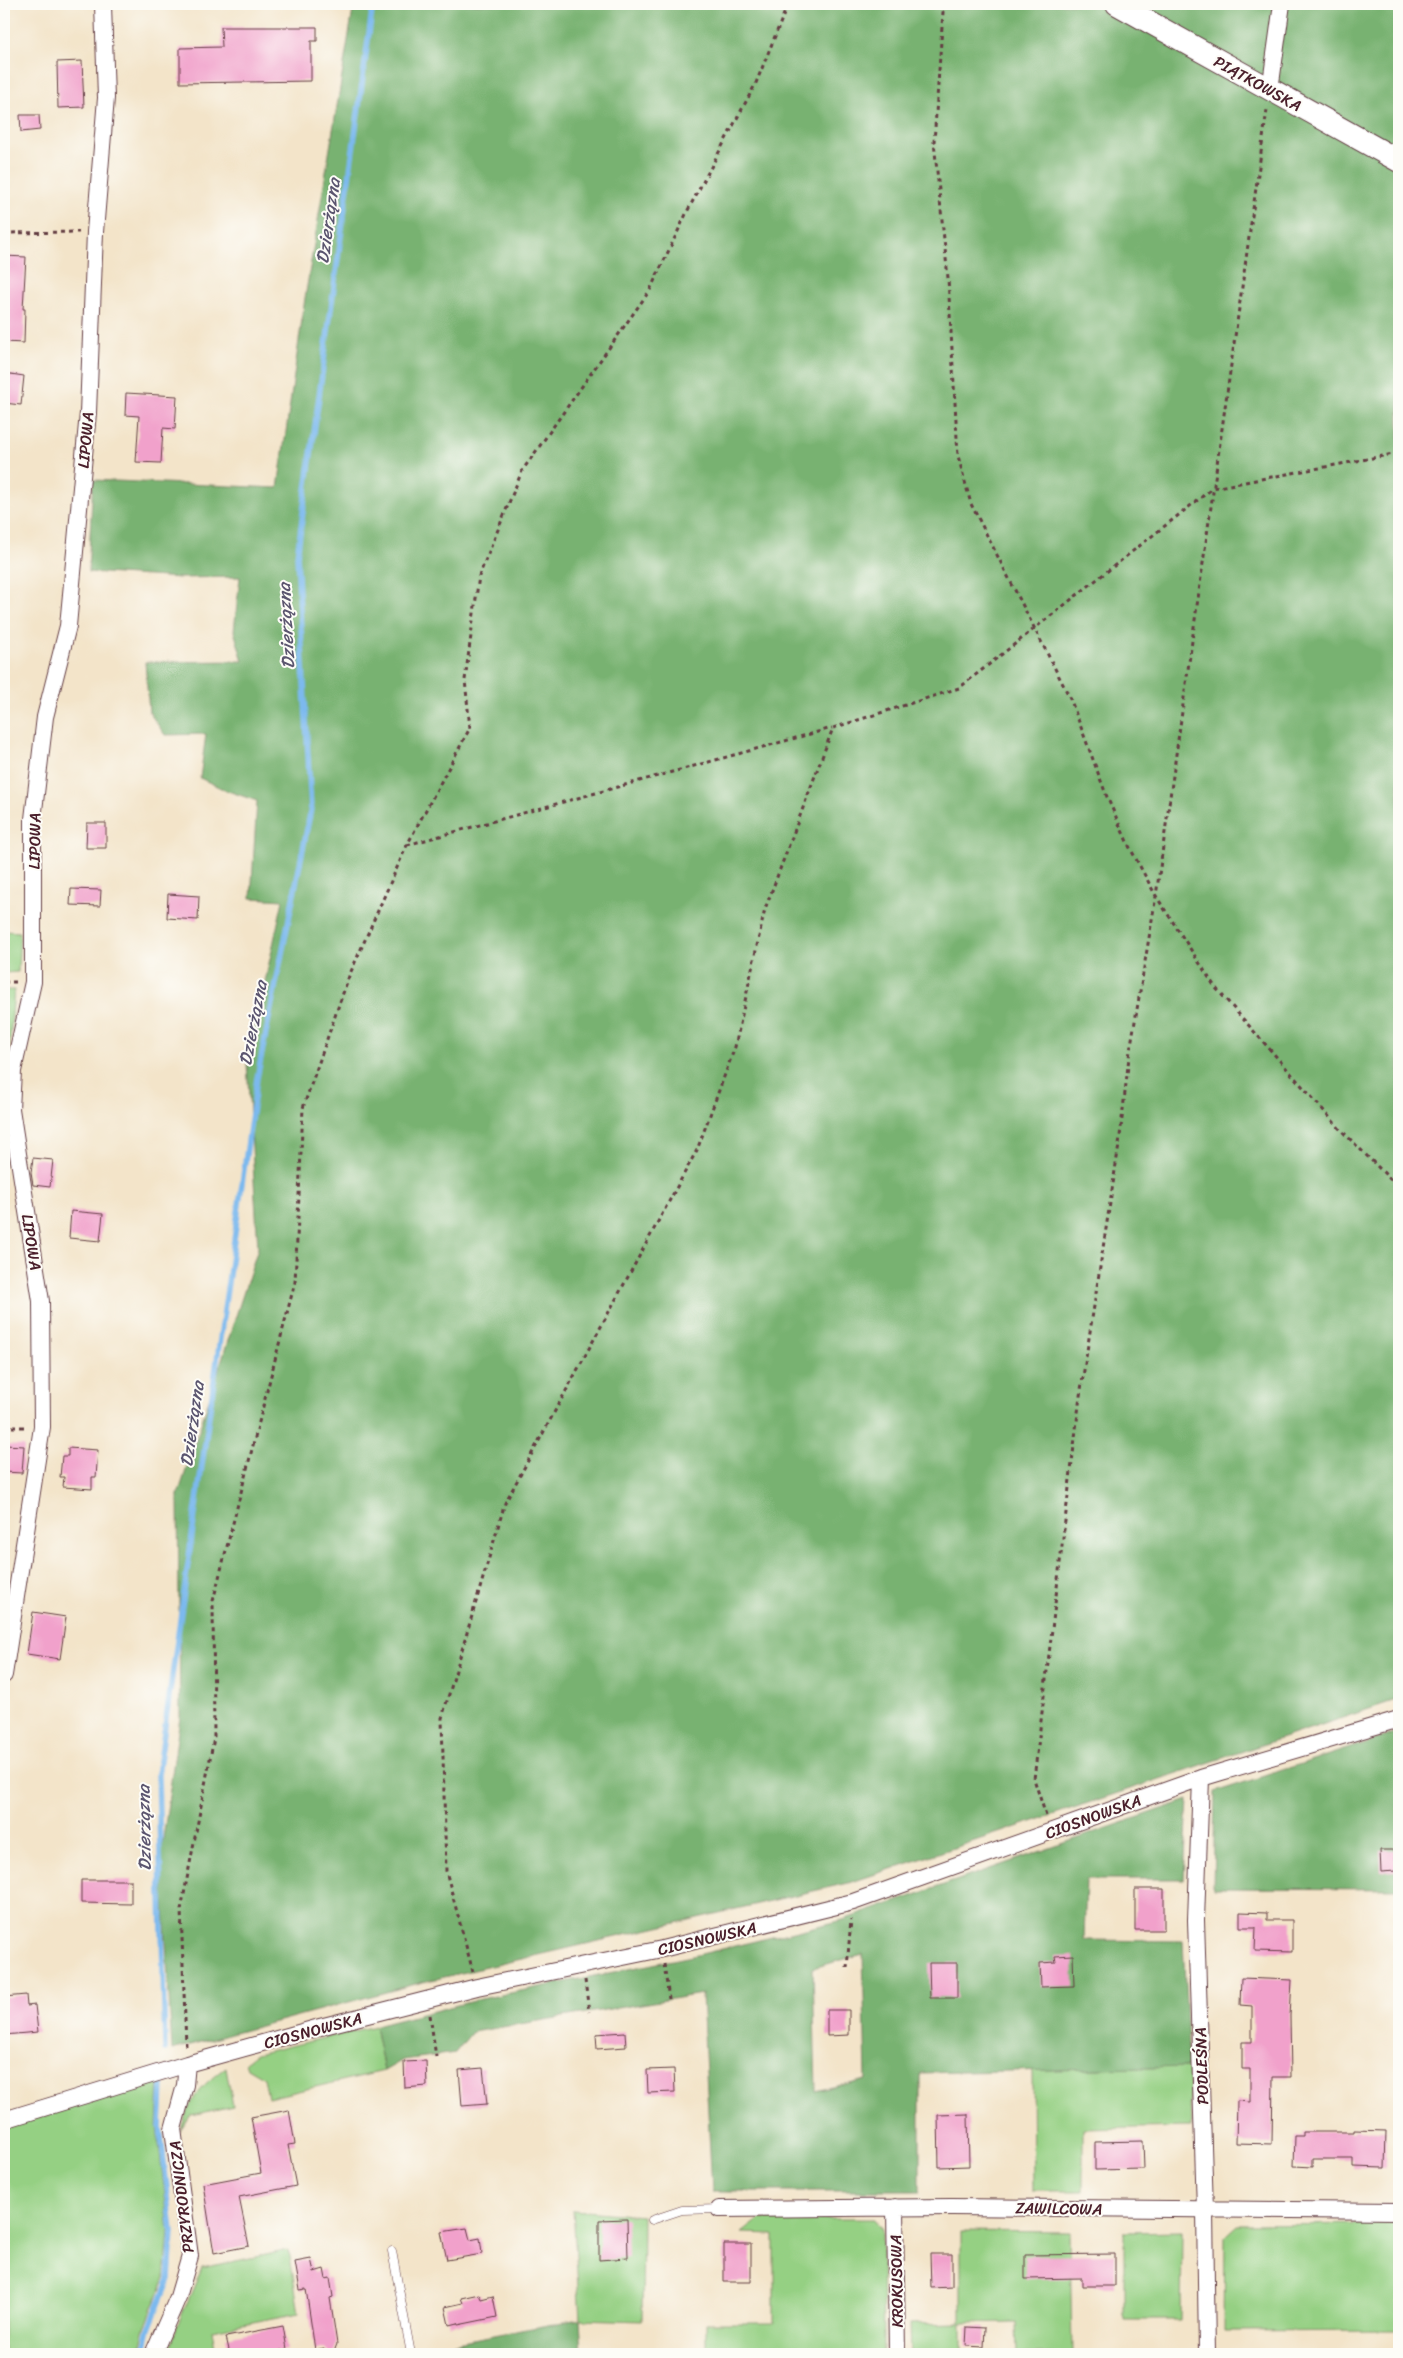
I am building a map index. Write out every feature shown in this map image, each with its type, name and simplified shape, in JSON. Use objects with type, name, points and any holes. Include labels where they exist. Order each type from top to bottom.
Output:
[{"type":"main road","name":"PIĄTKOWSKA","points":[[1117,4],[1399,161]]},
{"type":"street","name":"LIPOWA","points":[[4,1675],[42,1427],[41,1301],[11,1109],[13,1071],[33,982],[33,819],[45,717],[68,626],[88,423],[95,232],[106,98],[103,4]]},
{"type":"street","points":[[1270,90],[1282,4]]},
{"type":"street","name":"CIOSNOWSKA","points":[[4,2120],[187,2064],[476,1987],[662,1949],[853,1902],[1201,1778],[1399,1718]]},
{"type":"street","name":"PODLEŚNA","points":[[1201,1778],[1196,1920],[1205,2210],[1207,2354]]},
{"type":"street","name":"PRZYRODNICZA","points":[[153,2354],[178,2297],[190,2256],[173,2128],[185,2085],[187,2064]]},
{"type":"street","name":"ZAWILCOWA","points":[[719,2209],[896,2207],[1399,2211]]},
{"type":"street","name":"KROKUSOWA","points":[[896,2207],[897,2354]]},
{"type":"lane","points":[[652,2220],[682,2210],[719,2209]]},
{"type":"lane","points":[[392,2251],[411,2354]]},
{"type":"path","points":[[187,2064],[181,1910],[214,1738],[213,1601],[295,1282],[303,1108],[349,976],[407,845],[470,728],[465,680],[479,576],[522,471],[650,290],[688,210],[756,83],[788,4]]},
{"type":"path","points":[[939,4],[943,12],[934,142],[949,288],[958,456],[971,504],[1070,698],[1107,797],[1129,846],[1156,896],[1216,987],[1339,1128],[1399,1188]]},
{"type":"path","points":[[1051,1831],[1034,1778],[1080,1396],[1119,1145],[1128,1057],[1156,896],[1270,90]]},
{"type":"path","points":[[4,233],[95,232]]},
{"type":"path","points":[[407,845],[832,728],[959,688],[1213,488],[1399,453]]},
{"type":"path","points":[[476,1987],[446,1871],[442,1718],[505,1504],[697,1150],[735,1047],[765,909],[832,728]]},
{"type":"path","points":[[847,1968],[853,1902]]},
{"type":"path","points":[[662,1949],[669,1999]]},
{"type":"path","points":[[583,1965],[589,2012]]},
{"type":"path","points":[[427,2000],[436,2057]]},
{"type":"green space","points":[[354,4],[1399,4],[1399,1699],[852,1882],[423,1982],[172,2050],[161,1853],[180,1717],[178,1495],[258,1248],[247,1063],[283,900],[251,898],[257,801],[225,790],[200,778],[206,734],[165,735],[149,712],[145,662],[243,661],[234,631],[240,577],[180,578],[88,572],[93,480],[278,488],[305,298]]},
{"type":"green space","points":[[4,931],[20,932],[18,972],[4,973]]},
{"type":"green space","points":[[4,990],[14,990],[4,1119]]},
{"type":"green space","points":[[1399,1732],[1399,1889],[1213,1888],[1215,1792]]},
{"type":"green space","points":[[1188,1800],[1184,1879],[1086,1879],[1084,1940],[1183,1941],[1189,2067],[920,2073],[920,2191],[712,2191],[702,1994],[472,2032],[455,2053],[403,2060],[384,2071],[375,2026],[481,1999],[697,1955],[843,1920]],"holes":[[[863,1954],[866,2079],[816,2091],[813,1968]]]},
{"type":"green space","points":[[375,2026],[384,2071],[268,2098],[264,2078],[247,2068],[245,2062],[256,2054]]},
{"type":"green space","points":[[226,2067],[233,2106],[191,2115],[180,2131],[197,2094]]},
{"type":"green space","points":[[1189,2067],[1191,2127],[1083,2129],[1083,2191],[1033,2191],[1032,2070]]},
{"type":"green space","points":[[159,2082],[157,2127],[169,2231],[165,2278],[145,2328],[139,2354],[4,2354],[4,2131],[9,2126]]},
{"type":"green space","points":[[573,2210],[643,2216],[642,2321],[580,2319]]},
{"type":"green space","points":[[760,2219],[874,2219],[882,2229],[883,2354],[706,2354],[706,2323],[774,2323],[774,2234],[742,2233]]},
{"type":"green space","points":[[1399,2224],[1399,2330],[1224,2331],[1225,2236],[1237,2225]]},
{"type":"green space","points":[[961,2231],[1070,2232],[1072,2354],[1017,2354],[1016,2322],[962,2323],[962,2354],[910,2354],[909,2324],[961,2323]]},
{"type":"green space","points":[[1182,2231],[1181,2320],[1124,2320],[1124,2232]]},
{"type":"green space","points":[[289,2250],[299,2313],[212,2330],[216,2354],[169,2354],[177,2326],[202,2268]]},
{"type":"green space","points":[[580,2319],[582,2354],[432,2354],[430,2347]]},
{"type":"building","points":[[221,27],[317,27],[317,41],[311,41],[311,81],[180,83],[180,48],[222,47]]},
{"type":"building","points":[[82,61],[84,107],[58,108],[57,62]]},
{"type":"building","points":[[20,115],[39,115],[40,130],[21,132]]},
{"type":"building","points":[[4,256],[26,257],[23,309],[25,309],[24,343],[4,342]]},
{"type":"building","points":[[4,373],[24,376],[21,405],[4,403]]},
{"type":"building","points":[[126,393],[177,396],[175,429],[163,428],[161,463],[136,462],[139,416],[125,415]]},
{"type":"building","points":[[87,823],[106,823],[106,848],[86,848]]},
{"type":"building","points":[[71,889],[101,890],[100,906],[70,905]]},
{"type":"building","points":[[168,894],[199,896],[198,920],[167,918]]},
{"type":"building","points":[[33,1158],[53,1160],[50,1187],[33,1185],[31,1173]]},
{"type":"building","points":[[71,1211],[103,1214],[100,1241],[69,1238]]},
{"type":"building","points":[[4,1445],[24,1446],[22,1473],[4,1472]]},
{"type":"building","points":[[68,1448],[98,1450],[96,1477],[92,1477],[92,1489],[63,1487],[64,1477],[60,1477],[62,1456],[68,1456]]},
{"type":"building","points":[[33,1612],[66,1617],[60,1659],[27,1654]]},
{"type":"building","points":[[1380,1850],[1395,1850],[1396,1871],[1381,1872]]},
{"type":"building","points":[[81,1880],[131,1880],[131,1904],[81,1903]]},
{"type":"building","points":[[1135,1889],[1164,1889],[1164,1930],[1135,1930]]},
{"type":"building","points":[[1240,1912],[1267,1913],[1267,1920],[1292,1920],[1292,1952],[1255,1951],[1256,1927],[1240,1927]]},
{"type":"building","points":[[1073,1955],[1074,1986],[1041,1987],[1040,1963],[1056,1962],[1055,1956]]},
{"type":"building","points":[[929,1963],[957,1963],[957,1998],[930,1998]]},
{"type":"building","points":[[1241,1978],[1292,1980],[1290,2016],[1291,2077],[1273,2077],[1272,2144],[1236,2143],[1237,2101],[1250,2102],[1250,2069],[1242,2069],[1242,2042],[1252,2042],[1252,2006],[1240,2005]]},
{"type":"building","points":[[26,1995],[27,2006],[35,2005],[38,2032],[4,2035],[4,1997]]},
{"type":"building","points":[[827,2010],[849,2010],[849,2035],[827,2036]]},
{"type":"building","points":[[625,2032],[626,2047],[597,2049],[596,2034]]},
{"type":"building","points":[[426,2061],[427,2086],[405,2088],[404,2062]]},
{"type":"building","points":[[483,2068],[487,2104],[462,2106],[459,2070]]},
{"type":"building","points":[[674,2069],[675,2092],[648,2093],[647,2070]]},
{"type":"building","points":[[289,2110],[295,2144],[288,2145],[296,2186],[239,2197],[249,2246],[214,2253],[203,2184],[261,2173],[251,2117]]},
{"type":"building","points":[[968,2114],[969,2166],[939,2167],[938,2115]]},
{"type":"building","points":[[1354,2130],[1386,2131],[1385,2168],[1353,2167],[1353,2159],[1313,2159],[1313,2167],[1294,2166],[1295,2136],[1303,2136],[1303,2132],[1354,2132]]},
{"type":"building","points":[[1143,2141],[1144,2169],[1095,2170],[1095,2142]]},
{"type":"building","points":[[627,2219],[628,2258],[599,2260],[599,2220]]},
{"type":"building","points":[[467,2228],[470,2240],[480,2238],[482,2254],[447,2260],[441,2232]]},
{"type":"building","points":[[724,2244],[751,2244],[751,2282],[724,2282]]},
{"type":"building","points":[[930,2254],[952,2254],[952,2287],[931,2288]]},
{"type":"building","points":[[1115,2254],[1115,2286],[1082,2286],[1082,2278],[1025,2279],[1025,2255]]},
{"type":"building","points":[[311,2259],[314,2272],[324,2269],[326,2279],[330,2278],[333,2297],[330,2298],[337,2344],[333,2354],[329,2354],[324,2348],[315,2350],[306,2289],[300,2290],[295,2262]]},
{"type":"building","points":[[479,2294],[481,2299],[493,2296],[497,2317],[449,2325],[445,2307],[463,2303],[461,2298]]},
{"type":"building","points":[[283,2326],[287,2349],[261,2354],[230,2354],[226,2337]]},
{"type":"building","points":[[967,2327],[985,2328],[984,2347],[966,2346]]},
{"type":"waterway","name":"Dzierżązna","points":[[165,2049],[158,1775],[257,1078],[311,809],[297,556],[373,4]]},
{"type":"waterway","name":"Dzierżązna","points":[[143,2354],[149,2329],[169,2279],[172,2231],[160,2127],[162,2085]]}]
